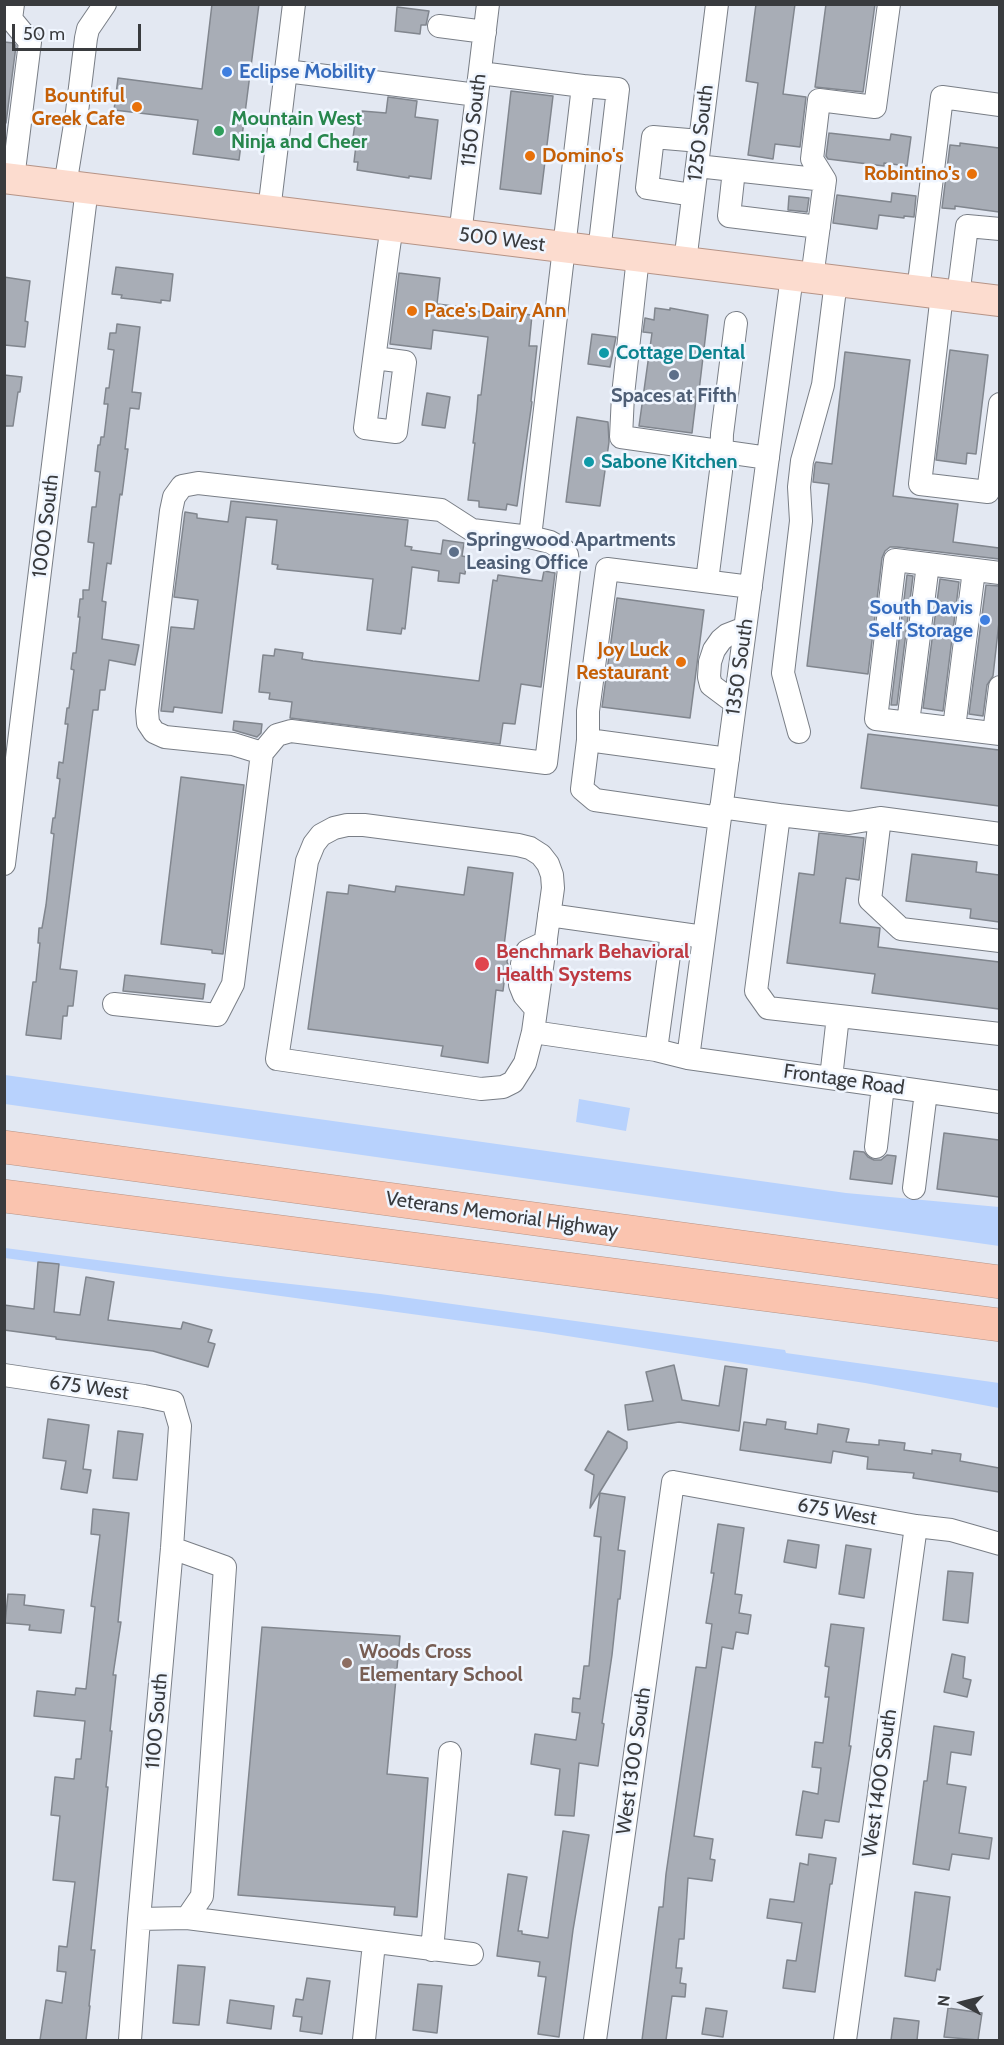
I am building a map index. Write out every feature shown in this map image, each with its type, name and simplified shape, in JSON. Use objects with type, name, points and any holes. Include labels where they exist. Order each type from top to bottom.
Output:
[{"type":"highway","name":"Veterans Memorial Highway","points":[[4,1147],[999,1282]]},
{"type":"highway","points":[[4,1196],[999,1325]]},
{"type":"main road","name":"500 West","points":[[9,179],[999,302]]},
{"type":"street","points":[[9,179],[12,128],[30,42],[12,19],[13,4]]},
{"type":"street","name":"1000 South","points":[[4,864],[76,187],[77,112],[88,29],[105,4]]},
{"type":"street","points":[[269,211],[294,4]]},
{"type":"street","name":"1150 South","points":[[460,235],[488,4]]},
{"type":"street","name":"1250 South","points":[[685,262],[717,4]]},
{"type":"street","points":[[799,732],[783,673],[801,521],[799,487],[802,461],[823,385],[813,278],[825,180],[812,159],[819,100],[875,107],[889,4]]},
{"type":"street","points":[[439,26],[485,32]]},
{"type":"street","points":[[286,71],[478,84],[618,89],[599,252]]},
{"type":"street","points":[[530,537],[583,86]]},
{"type":"street","points":[[999,105],[942,97],[939,294],[920,484],[988,492],[999,404]]},
{"type":"street","points":[[693,195],[647,188],[653,137],[700,141]]},
{"type":"street","points":[[697,166],[825,180]]},
{"type":"street","points":[[734,170],[729,216],[819,227]]},
{"type":"street","points":[[375,358],[392,226]]},
{"type":"street","points":[[939,294],[967,226],[999,230]]},
{"type":"street","points":[[638,257],[623,395],[621,437],[768,458]]},
{"type":"street","name":"1350 South","points":[[688,1058],[768,458],[813,278]]},
{"type":"street","points":[[707,581],[736,323]]},
{"type":"street","points":[[262,753],[233,744],[165,737],[154,732],[148,723],[147,711],[171,511],[177,490],[182,486],[198,483],[441,510],[472,530],[530,537],[550,542],[564,549],[569,562],[546,763]]},
{"type":"street","points":[[999,573],[895,560],[876,719],[997,734],[999,687]]},
{"type":"street","points":[[908,723],[928,564]]},
{"type":"street","points":[[751,587],[607,569],[588,711],[588,740],[582,789],[595,800],[721,813],[779,815],[849,822],[880,818],[999,834]]},
{"type":"street","points":[[954,728],[974,570]]},
{"type":"street","points":[[735,703],[711,685],[710,662],[721,640],[745,628]]},
{"type":"street","points":[[114,1004],[218,1015],[233,984],[262,753],[278,735],[291,731],[584,767]]},
{"type":"street","points":[[588,740],[728,759]]},
{"type":"street","points":[[779,815],[756,991],[768,1008],[999,1034]]},
{"type":"street","points":[[880,818],[870,900],[901,929],[999,941]]},
{"type":"street","points":[[364,825],[530,848],[541,855],[552,875],[553,888],[549,915],[533,1032],[525,1063],[513,1082],[492,1089],[277,1059],[307,861],[314,844],[321,835],[334,828],[364,825]]},
{"type":"street","points":[[549,915],[704,938]]},
{"type":"street","points":[[656,1050],[672,933]]},
{"type":"street","points":[[536,1009],[524,995],[520,985],[521,970],[527,951],[546,942]]},
{"type":"street","points":[[831,1078],[838,1016]]},
{"type":"street","name":"Frontage Road","points":[[533,1032],[656,1050],[688,1058],[999,1102]]},
{"type":"street","points":[[876,1147],[884,1086]]},
{"type":"street","points":[[914,1188],[926,1092]]},
{"type":"street","name":"675 West","points":[[4,1375],[173,1402]]},
{"type":"street","name":"1100 South","points":[[130,2040],[172,1548],[180,1426],[173,1402]]},
{"type":"street","name":"675 West","points":[[674,1482],[916,1526],[951,1530],[999,1544]]},
{"type":"street","name":"West 1300 South","points":[[595,2040],[674,1482]]},
{"type":"street","name":"West 1400 South","points":[[845,2040],[916,1526]]},
{"type":"street","points":[[172,1548],[225,1567],[202,1896],[187,1918]]},
{"type":"street","points":[[432,1950],[450,1754]]},
{"type":"street","points":[[139,1920],[187,1918],[472,1954]]},
{"type":"street","points":[[364,2040],[374,1943]]},
{"type":"shaded area","points":[[5,1075],[846,1193],[999,1207],[999,1246],[5,1104]]},
{"type":"shaded area","points":[[579,1099],[630,1108],[626,1131],[576,1122]]},
{"type":"shaded area","points":[[5,1248],[380,1294],[785,1350],[786,1353],[999,1383],[999,1408],[865,1383],[542,1332],[5,1258]]},
{"type":"building","points":[[212,4],[259,4],[239,160],[193,154],[198,120],[114,110],[118,78],[202,89]]},
{"type":"building","points":[[756,4],[795,4],[783,94],[806,97],[800,147],[775,144],[773,159],[748,155],[758,83],[746,81]]},
{"type":"building","points":[[826,4],[875,4],[863,92],[815,87]]},
{"type":"building","points":[[397,7],[429,11],[426,25],[421,25],[420,34],[395,31]]},
{"type":"building","points":[[4,42],[14,43],[16,46],[6,123],[4,123]]},
{"type":"building","points":[[511,91],[553,96],[541,194],[500,189]]},
{"type":"building","points":[[388,97],[417,101],[415,117],[438,120],[431,179],[357,170],[358,162],[354,162],[356,145],[352,145],[355,123],[360,124],[362,111],[386,113]]},
{"type":"building","points":[[829,133],[890,140],[891,134],[911,137],[907,166],[884,163],[884,166],[828,159],[826,156]]},
{"type":"building","name":"Robintino's","points":[[960,143],[999,148],[999,212],[955,206],[955,209],[942,208],[950,145],[960,146]]},
{"type":"building","points":[[892,193],[916,196],[914,217],[879,215],[877,229],[833,223],[837,195],[891,202]]},
{"type":"building","points":[[789,196],[809,198],[807,212],[788,210]]},
{"type":"building","points":[[116,267],[173,274],[170,301],[161,300],[161,303],[121,298],[122,295],[112,294]]},
{"type":"building","points":[[399,273],[440,278],[437,304],[489,313],[490,310],[532,315],[529,346],[537,346],[532,402],[517,506],[507,504],[506,510],[479,507],[479,501],[468,500],[478,395],[481,395],[488,337],[433,330],[431,349],[390,344]]},
{"type":"building","points":[[4,277],[30,281],[25,321],[28,322],[25,347],[4,345]]},
{"type":"building","name":"Spaces at Fifth","points":[[655,308],[670,310],[670,308],[708,315],[692,433],[639,426],[652,333],[643,332],[645,318],[654,320]]},
{"type":"building","points":[[117,324],[140,327],[132,392],[141,393],[139,409],[130,408],[122,495],[120,494],[111,564],[107,563],[102,601],[106,602],[102,639],[139,645],[135,665],[109,660],[105,690],[100,690],[98,710],[93,710],[60,969],[77,971],[73,1006],[68,1006],[67,1016],[63,1016],[61,1039],[26,1035],[33,982],[36,982],[40,943],[38,943],[39,928],[42,928],[46,905],[54,834],[51,833],[60,779],[57,778],[59,762],[63,763],[68,724],[65,724],[74,670],[71,669],[73,653],[76,653],[80,599],[83,599],[83,590],[89,590],[94,543],[88,542],[92,507],[96,507],[100,472],[95,471],[98,445],[100,445],[101,437],[104,437],[108,404],[104,404],[106,388],[109,388],[114,350],[108,349],[110,333],[116,333]]},
{"type":"building","name":"Cottage Dental","points":[[592,334],[616,337],[610,367],[588,364]]},
{"type":"building","points":[[950,350],[988,355],[976,454],[967,453],[966,464],[936,460]]},
{"type":"building","points":[[845,352],[910,360],[893,496],[958,504],[953,542],[999,548],[999,559],[897,547],[890,547],[885,551],[882,558],[868,674],[807,666],[829,484],[813,482],[815,464],[816,462],[832,464]]},
{"type":"building","points":[[4,375],[22,377],[13,426],[4,426]]},
{"type":"building","points":[[427,393],[450,397],[445,428],[422,425]]},
{"type":"building","name":"Sabone Kitchen","points":[[577,417],[608,422],[609,442],[600,506],[566,502]]},
{"type":"building","points":[[231,501],[408,520],[405,546],[412,547],[411,550],[441,554],[443,540],[464,543],[462,556],[467,557],[465,574],[460,573],[459,583],[438,581],[439,571],[412,567],[405,629],[402,628],[401,634],[367,630],[373,579],[277,569],[278,565],[272,564],[277,520],[246,517],[222,713],[174,707],[173,712],[161,711],[171,627],[194,629],[198,600],[174,597],[185,512],[197,514],[197,518],[228,522]]},
{"type":"building","points":[[544,571],[555,573],[541,687],[521,684],[515,724],[503,723],[500,744],[290,718],[292,702],[269,699],[270,693],[259,692],[263,655],[274,656],[275,649],[303,653],[302,659],[313,661],[479,681],[493,580],[497,581],[498,575],[542,581]]},
{"type":"building","points":[[907,575],[913,576],[897,705],[891,705]]},
{"type":"building","points":[[940,579],[959,582],[943,711],[923,708]]},
{"type":"building","points":[[986,585],[999,586],[999,622],[993,676],[987,685],[983,716],[969,714]]},
{"type":"building","points":[[617,598],[704,610],[690,718],[602,707]]},
{"type":"building","points":[[234,721],[262,724],[261,733],[257,737],[233,730]]},
{"type":"building","points":[[868,734],[999,750],[999,806],[861,788]]},
{"type":"building","points":[[181,777],[244,785],[223,954],[212,953],[212,950],[161,944]]},
{"type":"building","points":[[819,833],[864,838],[859,880],[846,878],[840,923],[880,928],[878,947],[999,962],[999,1009],[872,993],[875,974],[787,963],[799,873],[814,875]]},
{"type":"building","points":[[912,854],[977,862],[976,872],[999,875],[999,922],[970,918],[971,909],[906,901]]},
{"type":"building","points":[[468,867],[513,873],[504,946],[509,947],[507,962],[510,969],[505,975],[503,991],[496,990],[488,1063],[441,1056],[443,1046],[308,1029],[327,892],[348,894],[349,885],[395,892],[396,886],[464,895]]},
{"type":"building","points":[[125,975],[205,984],[203,999],[123,991]]},
{"type":"building","points":[[944,1133],[999,1140],[999,1197],[937,1189]]},
{"type":"building","points":[[854,1151],[864,1152],[874,1160],[881,1160],[887,1155],[896,1156],[892,1184],[850,1179]]},
{"type":"building","points":[[38,1262],[59,1264],[54,1312],[80,1315],[86,1277],[114,1282],[108,1320],[181,1329],[183,1322],[212,1330],[208,1342],[215,1344],[208,1367],[153,1351],[4,1330],[4,1305],[34,1309]]},
{"type":"building","points":[[674,1365],[682,1400],[719,1406],[725,1366],[747,1369],[739,1431],[679,1422],[628,1430],[625,1405],[653,1401],[646,1372]]},
{"type":"building","points":[[48,1419],[89,1425],[83,1469],[91,1470],[87,1493],[61,1489],[66,1461],[43,1458]]},
{"type":"building","points":[[767,1419],[786,1422],[785,1429],[817,1434],[818,1424],[849,1429],[846,1442],[879,1445],[879,1440],[905,1443],[904,1450],[932,1454],[932,1450],[961,1454],[960,1461],[999,1468],[999,1492],[913,1478],[914,1473],[867,1469],[868,1457],[833,1451],[831,1463],[740,1450],[744,1422],[766,1425]]},
{"type":"building","points":[[118,1431],[143,1434],[137,1480],[113,1478]]},
{"type":"building","points":[[608,1431],[627,1442],[627,1448],[590,1508],[594,1475],[585,1470]]},
{"type":"building","points":[[600,1493],[625,1497],[618,1550],[625,1551],[602,1723],[604,1724],[598,1766],[579,1763],[574,1816],[555,1815],[560,1769],[531,1764],[535,1734],[576,1740],[580,1713],[572,1712],[573,1698],[580,1699],[584,1666],[589,1666],[601,1537],[594,1536]]},
{"type":"building","points":[[93,1509],[129,1513],[118,1622],[121,1622],[113,1675],[116,1675],[106,1787],[108,1787],[91,1950],[95,1950],[90,2006],[86,2040],[40,2040],[46,2000],[62,2003],[66,1972],[57,1971],[59,1946],[67,1947],[75,1882],[53,1880],[60,1816],[51,1815],[55,1777],[74,1779],[76,1759],[81,1759],[85,1721],[34,1716],[37,1691],[75,1695],[76,1688],[86,1689],[95,1607],[91,1606],[100,1535],[91,1534]]},
{"type":"building","points":[[718,1524],[744,1528],[735,1594],[742,1595],[739,1613],[751,1615],[748,1634],[736,1632],[733,1649],[722,1647],[694,1836],[713,1839],[710,1859],[715,1860],[712,1881],[688,1878],[684,1939],[679,1939],[676,1968],[682,1968],[680,1983],[686,1984],[685,1997],[672,1996],[666,2040],[642,2040],[659,1907],[663,1907],[696,1667],[706,1668],[712,1624],[706,1623],[714,1573],[711,1573]]},
{"type":"building","points":[[788,1540],[819,1545],[816,1568],[784,1562]]},
{"type":"building","points":[[846,1545],[871,1549],[864,1598],[839,1594]]},
{"type":"building","points":[[948,1571],[973,1573],[968,1623],[943,1620]]},
{"type":"building","points":[[8,1594],[25,1595],[24,1605],[64,1610],[61,1633],[29,1630],[30,1625],[5,1623]]},
{"type":"building","points":[[831,1624],[864,1628],[849,1746],[851,1746],[839,1822],[825,1820],[822,1838],[796,1835],[803,1791],[818,1794],[821,1768],[812,1767],[815,1742],[823,1743],[829,1697],[825,1697],[829,1667],[825,1666]]},
{"type":"building","points":[[262,1627],[400,1636],[387,1774],[428,1778],[417,1917],[394,1915],[395,1907],[238,1895]]},
{"type":"building","points":[[952,1654],[965,1657],[963,1678],[971,1680],[967,1697],[944,1692]]},
{"type":"building","points":[[934,1726],[974,1732],[971,1755],[951,1752],[947,1784],[966,1787],[959,1833],[992,1838],[989,1859],[952,1854],[949,1870],[913,1864]]},
{"type":"building","points":[[563,1831],[589,1835],[573,1930],[559,2037],[538,2034],[546,1977],[538,1976],[540,1962],[497,1956],[508,1874],[527,1877],[518,1931],[522,1931],[522,1934],[548,1938]]},
{"type":"building","points":[[809,1854],[836,1858],[832,1884],[830,1884],[815,1992],[783,1988],[787,1960],[796,1961],[802,1923],[767,1918],[770,1899],[794,1902],[800,1863],[808,1865]]},
{"type":"building","points":[[915,1892],[950,1897],[940,1970],[937,1969],[935,1981],[905,1976]]},
{"type":"building","points":[[178,1965],[205,1967],[199,2025],[173,2023]]},
{"type":"building","points":[[307,1978],[330,1981],[322,2034],[300,2031],[302,2017],[293,2016],[296,1999],[303,2000]]},
{"type":"building","points":[[418,1984],[442,1986],[437,2033],[413,2030]]},
{"type":"building","points":[[230,2000],[274,2006],[271,2029],[227,2023]]},
{"type":"building","points":[[706,2008],[727,2011],[723,2037],[702,2034]]},
{"type":"building","points":[[948,2008],[982,2013],[978,2040],[944,2037]]},
{"type":"building","points":[[894,2018],[919,2021],[917,2040],[891,2040]]},
{"type":"place","name":"Eclipse Mobility","points":[[227,72]]},
{"type":"place","name":"Bountiful Greek Cafe","points":[[137,107]]},
{"type":"place","name":"Mountain West Ninja and Cheer","points":[[219,131]]},
{"type":"place","name":"Domino's","points":[[530,156]]},
{"type":"place","name":"Robintino's","points":[[972,174]]},
{"type":"place","name":"Pace's Dairy Ann","points":[[412,311]]},
{"type":"place","name":"Cottage Dental","points":[[604,353]]},
{"type":"place","name":"Spaces at Fifth","points":[[674,375]]},
{"type":"place","name":"Sabone Kitchen","points":[[589,462]]},
{"type":"place","name":"Springwood Apartments Leasing Office","points":[[454,552]]},
{"type":"place","name":"South Davis Self Storage","points":[[985,620]]},
{"type":"place","name":"Joy Luck Restaurant","points":[[681,662]]},
{"type":"place","name":"Benchmark Behavioral Health Systems","points":[[482,964]]},
{"type":"place","name":"Woods Cross Elementary School","points":[[347,1663]]}]
